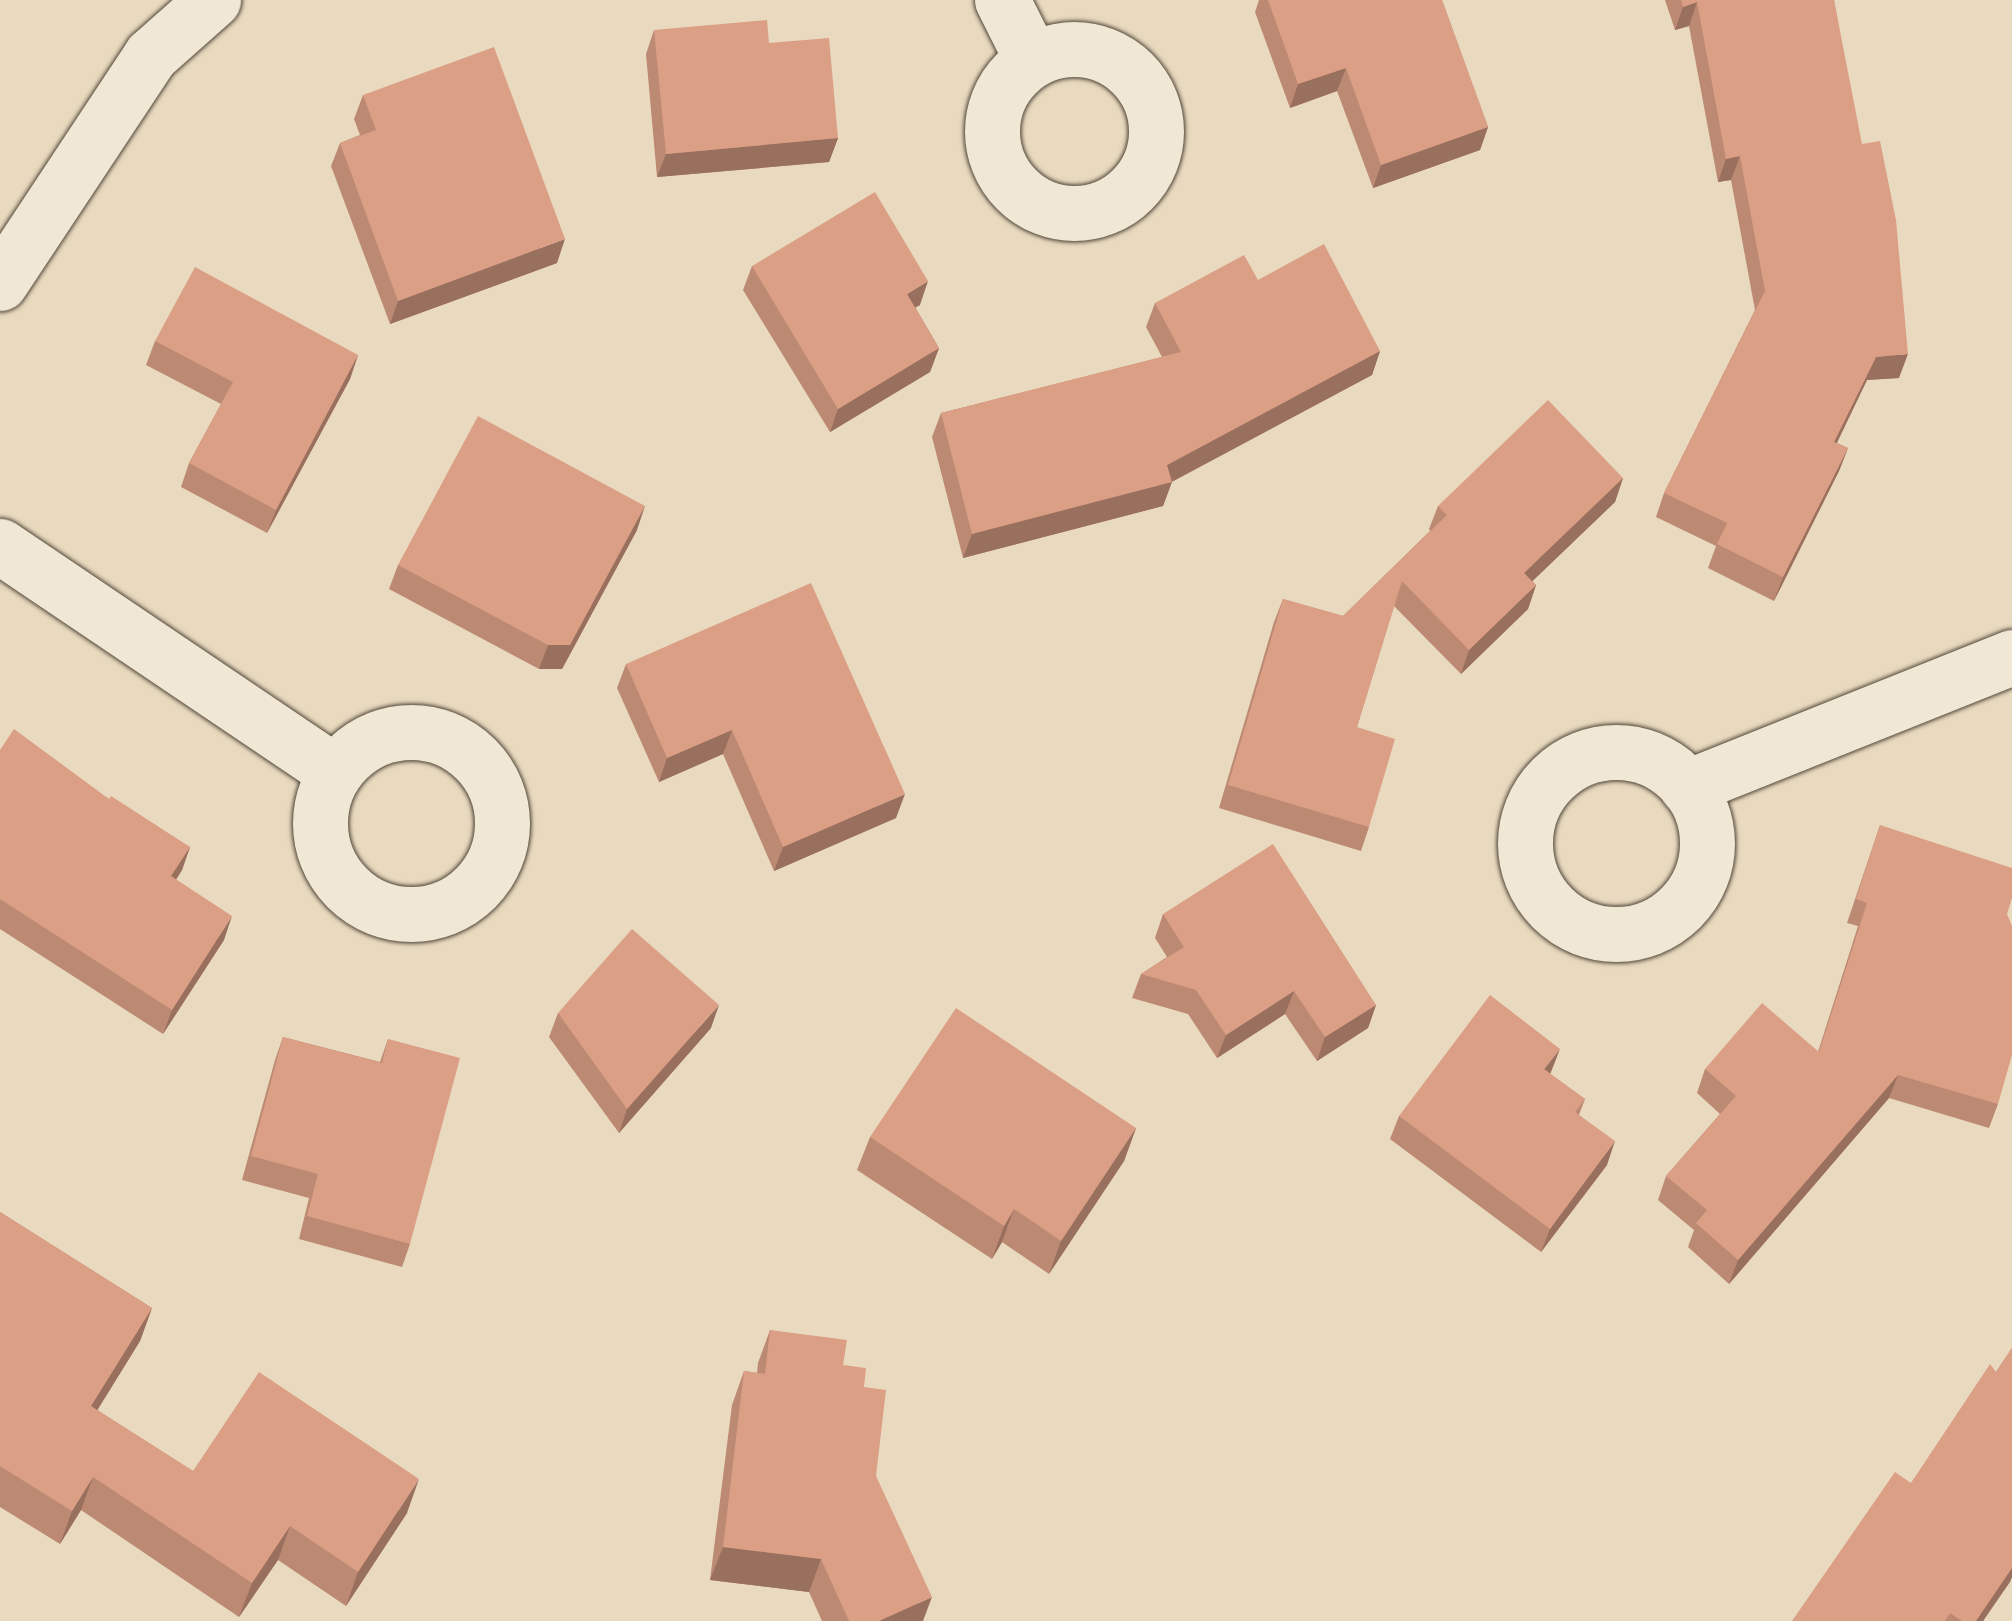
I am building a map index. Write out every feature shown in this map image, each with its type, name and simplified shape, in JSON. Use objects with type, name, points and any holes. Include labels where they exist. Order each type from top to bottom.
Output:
[{"type":"street","points":[[0,284],[151,55],[213,0]]},
{"type":"street","points":[[1002,0],[1032,60]]},
{"type":"street","points":[[0,546],[335,772]]},
{"type":"street","points":[[1686,788],[2012,657]]},
{"type":"building","points":[[1268,0],[1442,0],[1488,127],[1381,165],[1346,68],[1298,84]]},
{"type":"building","points":[[1681,0],[1834,0],[1862,144],[1880,141],[1896,220],[1908,354],[1876,357],[1834,442],[1848,448],[1783,577],[1717,544],[1727,523],[1664,493],[1765,291],[1740,156],[1726,159],[1697,2],[1683,7]]},
{"type":"building","points":[[767,20],[769,43],[829,38],[838,138],[666,154],[654,30]]},
{"type":"building","points":[[494,47],[565,239],[398,301],[340,143],[376,130],[363,95]]},
{"type":"building","points":[[875,192],[928,281],[907,294],[939,348],[838,409],[752,266]]},
{"type":"building","points":[[1324,244],[1380,351],[1167,465],[1172,482],[972,534],[941,413],[1181,352],[1155,303],[1244,255],[1258,280]]},
{"type":"building","points":[[195,267],[358,355],[276,510],[189,463],[233,382],[155,341]]},
{"type":"building","points":[[1548,400],[1623,478],[1524,573],[1536,585],[1469,650],[1402,581],[1357,727],[1395,739],[1369,827],[1228,785],[1283,599],[1343,616],[1447,515],[1438,506]]},
{"type":"building","points":[[478,416],[645,506],[570,645],[548,645],[398,565]]},
{"type":"building","points":[[811,583],[905,794],[783,847],[732,730],[667,758],[626,664]]},
{"type":"building","points":[[14,729],[109,799],[111,796],[190,847],[171,876],[232,916],[172,1010],[0,899],[0,750]]},
{"type":"building","points":[[1880,825],[2012,868],[2012,898],[2007,914],[2012,926],[2012,1055],[1998,1104],[1898,1075],[1738,1260],[1696,1223],[1707,1210],[1666,1176],[1736,1096],[1705,1069],[1762,1003],[1819,1052],[1867,903],[1856,899]]},
{"type":"building","points":[[1273,844],[1376,1005],[1325,1037],[1294,991],[1226,1035],[1196,990],[1141,974],[1184,947],[1163,914]]},
{"type":"building","points":[[632,929],[719,1005],[627,1109],[558,1013]]},
{"type":"building","points":[[1490,995],[1560,1049],[1544,1069],[1585,1099],[1575,1112],[1615,1141],[1550,1229],[1399,1116]]},
{"type":"building","points":[[956,1008],[1136,1128],[1061,1241],[1014,1209],[1004,1226],[870,1137]]},
{"type":"building","points":[[283,1037],[382,1063],[388,1039],[460,1058],[410,1244],[307,1216],[318,1174],[251,1156]]},
{"type":"building","points":[[0,1212],[152,1308],[91,1406],[193,1471],[259,1372],[419,1479],[358,1572],[290,1526],[252,1583],[93,1477],[72,1511],[0,1466]]},
{"type":"building","points":[[770,1330],[847,1340],[843,1365],[866,1368],[864,1387],[886,1390],[876,1476],[932,1597],[879,1621],[849,1621],[821,1559],[723,1547],[744,1371],[765,1374]]},
{"type":"building","points":[[2012,1348],[2012,1568],[1976,1621],[1962,1621],[1950,1613],[1945,1621],[1792,1621],[1895,1472],[1911,1483],[1990,1364],[1996,1372]]}]
